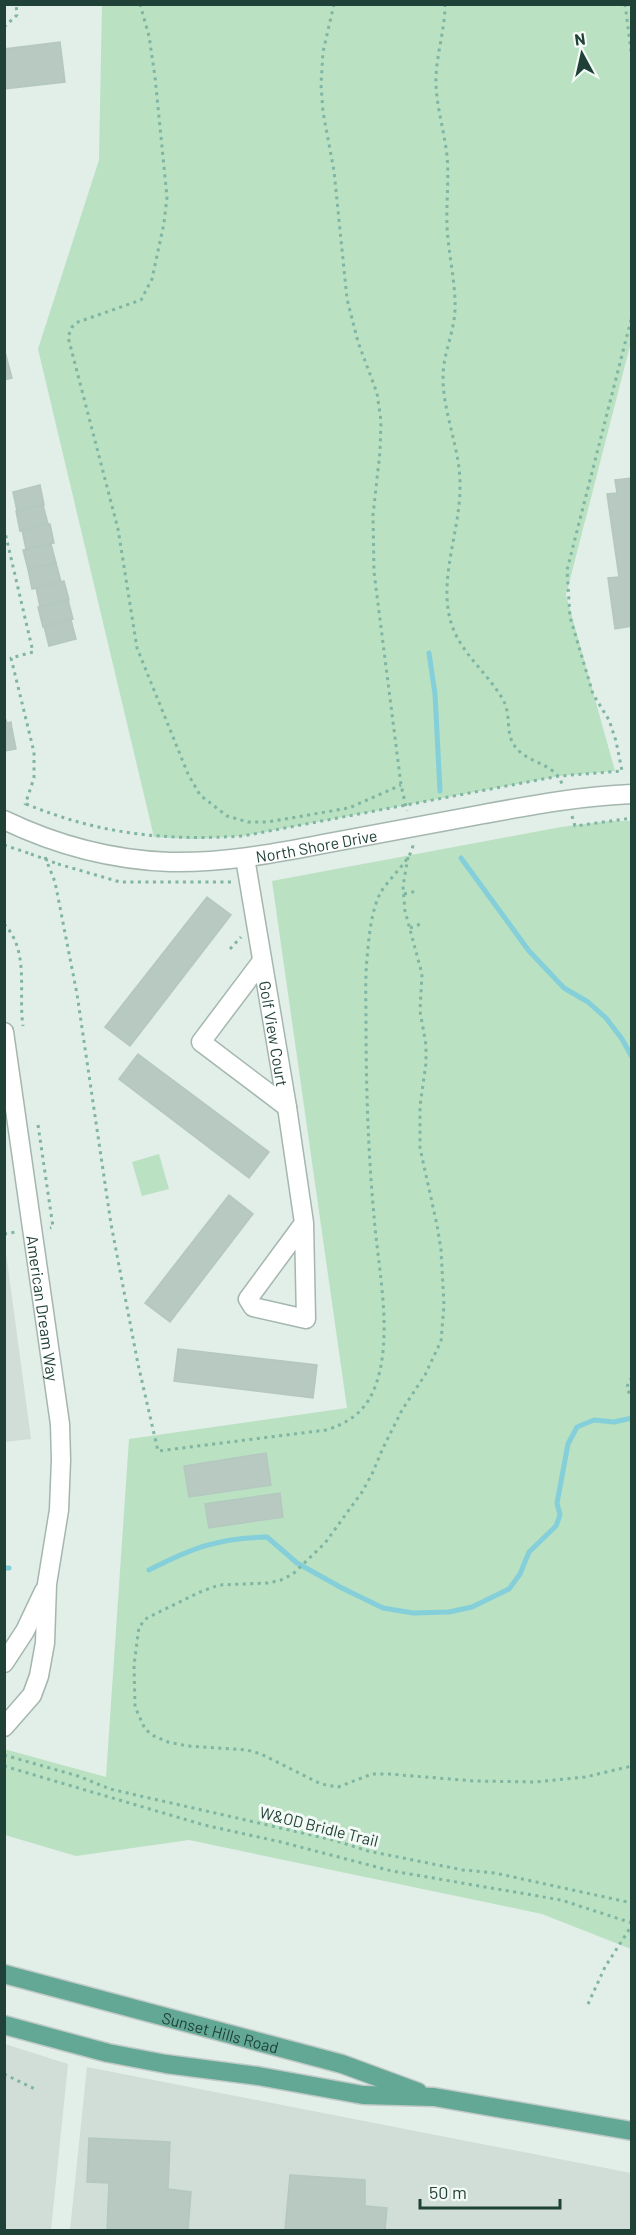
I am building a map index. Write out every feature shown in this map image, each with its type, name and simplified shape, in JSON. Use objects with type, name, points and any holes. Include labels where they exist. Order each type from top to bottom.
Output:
[{"type":"main road","name":"Sunset Hills Road","points":[[4,1974],[342,2064],[434,2097]]},
{"type":"main road","name":"Sunset Hills Road","points":[[4,2025],[108,2053],[166,2064],[258,2076],[363,2095],[434,2097],[632,2132]]},
{"type":"street","name":"North Shore Drive","points":[[10,823],[75,847],[126,858],[213,862],[546,803],[601,795],[632,794]]},
{"type":"street","name":"Golf View Court","points":[[244,858],[287,1107],[304,1223],[306,1319],[253,1307],[248,1299],[304,1223]]},
{"type":"street","name":"Golf View Court","points":[[262,961],[201,1042],[287,1107]]},
{"type":"street","name":"American Dream Way","points":[[4,1032],[60,1424],[61,1460],[58,1510],[47,1584]]},
{"type":"street","points":[[4,1663],[25,1631],[47,1584]]},
{"type":"street","points":[[4,1727],[32,1695],[39,1676],[45,1643],[47,1584]]},
{"type":"path","points":[[4,27],[17,15],[16,4]]},
{"type":"path","points":[[140,4],[149,36],[155,77],[167,197],[152,279],[141,300],[78,322],[72,327],[68,338],[118,529],[137,648],[188,774],[200,795],[227,816],[248,822],[267,822],[349,808],[401,785]]},
{"type":"path","points":[[334,4],[323,52],[321,85],[323,112],[334,171],[347,299],[358,342],[377,393],[381,421],[373,515],[373,561],[401,785],[406,805]]},
{"type":"path","points":[[445,4],[436,67],[436,86],[449,176],[447,223],[455,312],[443,376],[446,410],[460,484],[448,575],[450,619],[455,634],[464,648],[506,705],[510,715],[513,744],[519,751],[554,770],[559,776]]},
{"type":"path","points":[[625,4],[632,59]]},
{"type":"path","points":[[26,804],[52,814],[122,832],[194,839],[243,836],[559,776],[622,771],[609,720],[593,694],[570,617],[567,570],[632,316]]},
{"type":"path","points":[[4,528],[33,652],[11,658],[34,752],[34,778],[26,804],[10,823]]},
{"type":"path","points":[[575,826],[632,818]]},
{"type":"path","points":[[36,854],[46,857],[55,882],[77,994],[111,1224],[138,1364],[158,1451],[326,1430],[346,1424],[366,1405],[375,1387],[383,1352],[384,1314],[369,1154],[366,1049],[367,960],[372,922],[380,893],[408,857],[414,847],[413,842]]},
{"type":"path","points":[[4,845],[120,882],[235,882]]},
{"type":"path","points":[[408,857],[403,894],[405,911],[422,974],[420,1011],[426,1045],[419,1141],[424,1173],[437,1225],[442,1261],[444,1305],[441,1341],[425,1375],[402,1410],[382,1448],[362,1492],[325,1542],[310,1557],[292,1574],[281,1580],[268,1583],[219,1585],[158,1612],[139,1627],[135,1707],[145,1729],[168,1742],[188,1746],[247,1750],[261,1754],[321,1784],[338,1787],[372,1774],[474,1781],[535,1782],[585,1777],[632,1766]]},
{"type":"path","points":[[403,894],[417,891]]},
{"type":"path","points":[[410,928],[423,923]]},
{"type":"path","points":[[4,924],[12,932],[18,948],[24,1034]]},
{"type":"path","points":[[230,949],[243,935]]},
{"type":"path","points":[[38,1125],[53,1227]]},
{"type":"path","points":[[632,1378],[628,1382],[627,1390],[632,1396]]},
{"type":"path","name":"W&OD Bridle Trail","points":[[4,1755],[78,1776],[110,1789],[333,1840],[368,1851],[463,1870],[495,1873],[632,1903]]},
{"type":"path","points":[[4,1766],[204,1825],[392,1870],[561,1900],[632,1924],[605,1967],[588,2004]]},
{"type":"path","points":[[4,2074],[37,2090]]},
{"type":"shaded area","points":[[4,1238],[31,1439],[5,1442],[4,1442]]},
{"type":"shaded area","points":[[5,2044],[68,2064],[51,2230],[5,2230]]},
{"type":"shaded area","points":[[87,2067],[631,2173],[631,2230],[70,2230]]},
{"type":"green space","points":[[102,5],[630,5],[631,342],[566,595],[615,771],[559,776],[243,836],[194,839],[154,837],[38,349],[99,160]]},
{"type":"green space","points":[[609,821],[631,821],[631,1949],[542,1914],[189,1840],[76,1856],[5,1835],[4,1749],[106,1777],[129,1439],[347,1408],[272,881],[561,827]]},
{"type":"green space","points":[[159,1154],[169,1189],[142,1196],[132,1162]]},
{"type":"building","points":[[60,42],[65,82],[4,89],[4,49]]},
{"type":"building","points":[[4,348],[12,378],[4,380]]},
{"type":"building","points":[[632,478],[632,626],[615,629],[608,578],[619,577],[607,494],[617,493],[615,480]]},
{"type":"building","points":[[40,485],[44,505],[17,511],[13,492]]},
{"type":"building","points":[[43,505],[48,524],[20,531],[16,511]]},
{"type":"building","points":[[50,524],[54,543],[26,549],[22,530]]},
{"type":"building","points":[[51,544],[56,563],[28,569],[23,550]]},
{"type":"building","points":[[56,563],[61,582],[32,589],[28,569]]},
{"type":"building","points":[[64,581],[69,600],[40,607],[36,588]]},
{"type":"building","points":[[68,600],[73,619],[43,627],[38,607]]},
{"type":"building","points":[[71,620],[76,639],[49,646],[44,626]]},
{"type":"building","points":[[4,714],[7,723],[11,722],[12,729],[4,731]]},
{"type":"building","points":[[12,729],[16,749],[4,751],[4,731]]},
{"type":"building","points":[[207,897],[231,915],[130,1046],[105,1027]]},
{"type":"building","points":[[138,1054],[269,1152],[249,1178],[119,1079]]},
{"type":"building","points":[[229,1195],[253,1214],[170,1322],[145,1303]]},
{"type":"building","points":[[178,1349],[317,1365],[313,1398],[174,1381]]},
{"type":"building","points":[[266,1453],[271,1485],[189,1497],[184,1466]]},
{"type":"building","points":[[280,1493],[283,1517],[209,1528],[205,1504]]},
{"type":"building","points":[[89,2138],[170,2142],[168,2189],[191,2192],[188,2230],[107,2230],[109,2183],[87,2182]]},
{"type":"building","points":[[290,2175],[365,2180],[365,2206],[387,2208],[385,2230],[285,2230]]},
{"type":"waterway","points":[[429,653],[435,694],[440,791]]},
{"type":"waterway","points":[[461,858],[529,951],[564,988],[588,1002],[606,1018],[632,1057]]},
{"type":"waterway","points":[[149,1570],[179,1556],[219,1542],[267,1537],[297,1563],[383,1608],[413,1613],[449,1612],[472,1607],[509,1589],[520,1574],[529,1552],[556,1526],[560,1515],[557,1503],[568,1444],[577,1427],[594,1420],[614,1422],[632,1418]]},
{"type":"waterway","points":[[4,1568],[9,1568]]}]
